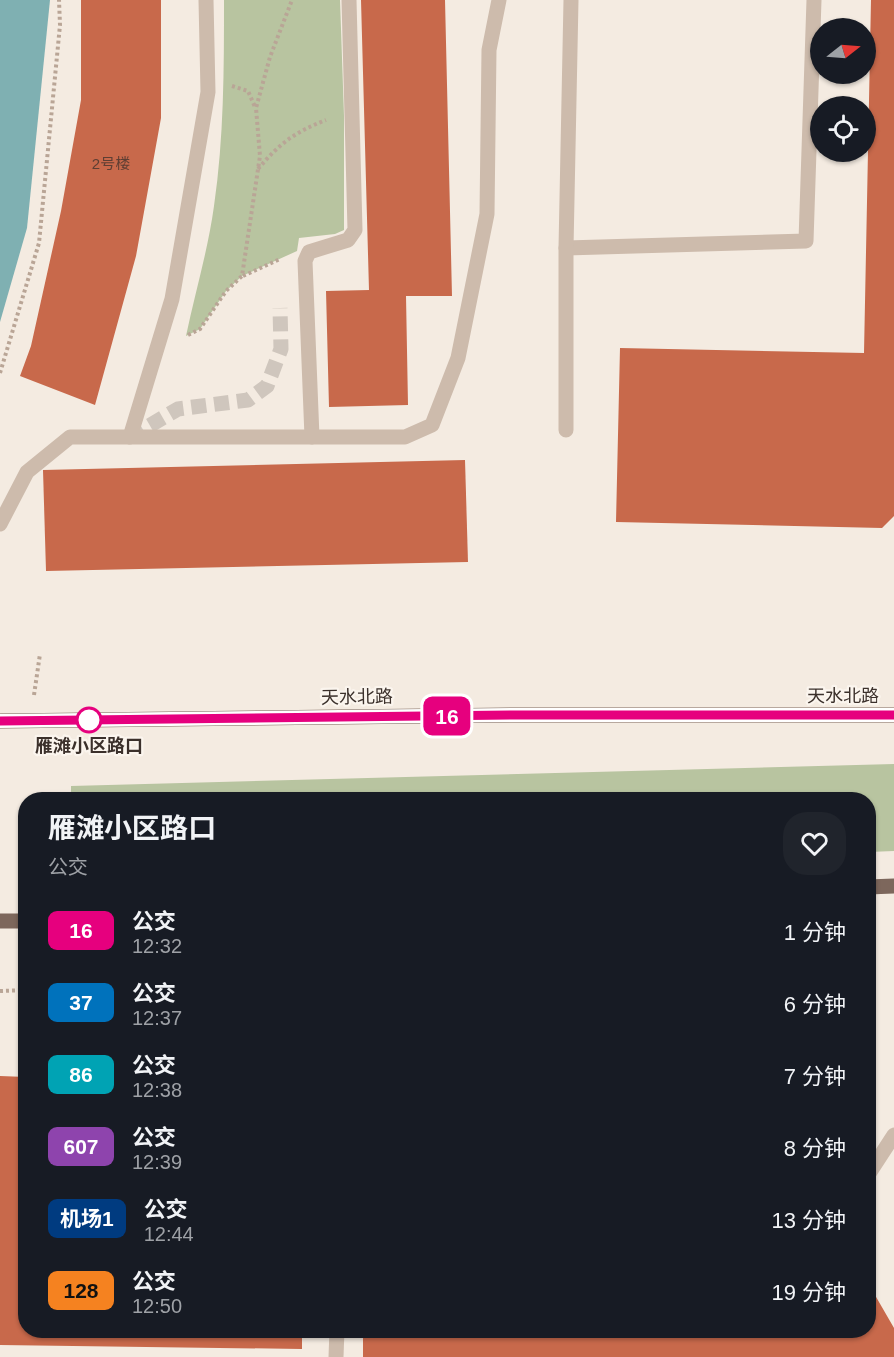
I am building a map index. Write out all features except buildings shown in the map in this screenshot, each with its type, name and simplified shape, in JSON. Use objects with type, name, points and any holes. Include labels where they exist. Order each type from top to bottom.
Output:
[{"type":"main road","name":"天水北路","points":[[0,721],[514,715],[894,715]]},
{"type":"main road","points":[[876,887],[894,886]]},
{"type":"main road","points":[[0,921],[18,921]]},
{"type":"street","points":[[130,437],[172,299],[208,92],[206,0]]},
{"type":"street","points":[[312,437],[304,261],[309,252],[348,240],[355,230],[349,0]]},
{"type":"street","points":[[0,524],[27,472],[70,437],[405,437],[432,425],[458,358],[488,214],[489,50],[499,0]]},
{"type":"street","points":[[566,430],[566,248],[571,0]]},
{"type":"street","points":[[566,248],[806,241],[814,0]]},
{"type":"street","points":[[876,1163],[894,1135]]},
{"type":"street","points":[[336,1357],[337,1338]]},
{"type":"path","points":[[0,373],[39,243],[60,25],[59,0]]},
{"type":"path","points":[[242,276],[260,156],[256,108],[270,57],[292,0]]},
{"type":"path","points":[[258,170],[275,149],[291,136],[334,117],[352,115]]},
{"type":"path","points":[[158,349],[172,345],[200,329],[226,291],[242,276],[297,251],[309,252]]},
{"type":"path","points":[[30,721],[40,654]]},
{"type":"path","points":[[0,991],[18,990]]},
{"type":"green space","points":[[224,0],[340,0],[344,116],[344,230],[335,234],[299,238],[297,251],[242,276],[226,291],[200,329],[186,336],[208,239],[220,155]]},
{"type":"green space","points":[[894,764],[894,851],[876,852],[876,792],[71,792],[71,786]]},
{"type":"water","points":[[0,0],[50,0],[27,228],[0,322]]},
{"type":"tunnel","points":[[130,437],[178,409],[248,400],[267,386],[281,349],[280,308]]},
{"type":"bus line","name":"16","points":[[0,721],[514,715],[894,715]]},
{"type":"place","name":"雁滩小区路口","points":[[89,720]]}]
